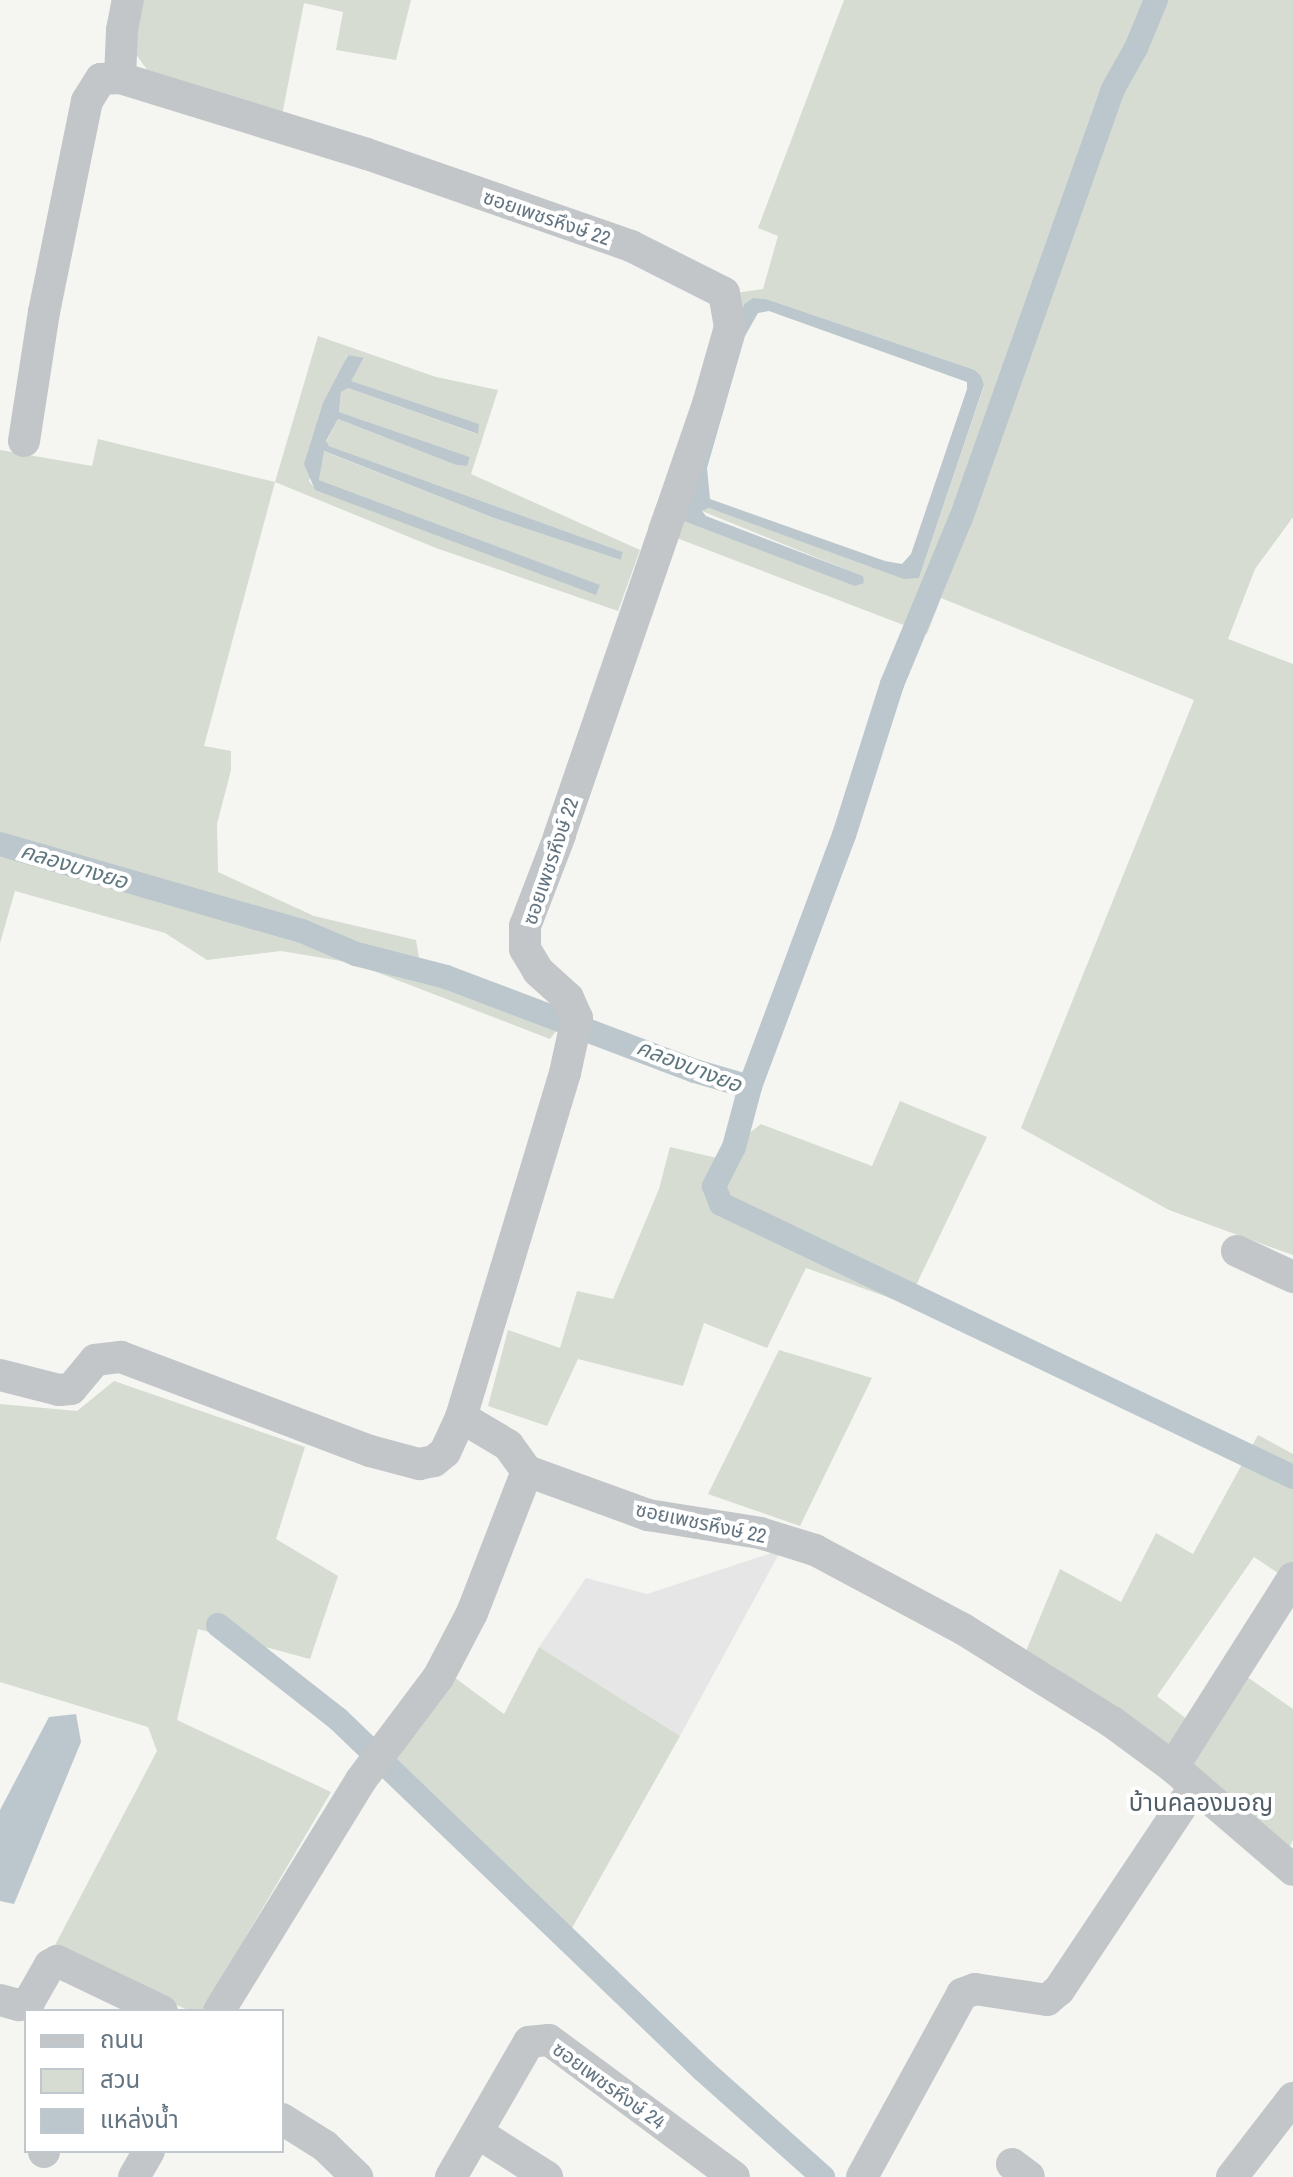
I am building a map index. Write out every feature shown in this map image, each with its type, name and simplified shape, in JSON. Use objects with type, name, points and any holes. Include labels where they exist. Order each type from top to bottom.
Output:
[{"type":"street","points":[[24,441],[44,312],[87,101],[101,79],[120,78],[122,30],[128,0]]},
{"type":"street","name":"ซอยเพชรหึงษ์ 22","points":[[120,78],[367,154],[631,246],[724,293],[730,327],[708,404],[560,835],[525,926],[525,949],[538,971],[568,998],[574,1030],[461,1417],[508,1445],[527,1471],[648,1515],[760,1533],[815,1550],[1035,1672],[1184,1777],[1293,1870]]},
{"type":"street","points":[[1237,1251],[1293,1277]]},
{"type":"street","points":[[0,1375],[59,1390],[71,1389],[95,1360],[121,1357],[370,1451],[419,1464],[434,1461],[445,1452],[461,1417]]},
{"type":"street","points":[[220,2009],[361,1780],[439,1676],[472,1613],[527,1471]]},
{"type":"street","points":[[862,2177],[962,1994],[975,1989],[1047,2000],[1059,1990],[1184,1777],[1293,1578]]},
{"type":"street","points":[[0,2000],[19,2005],[30,2000],[50,1965],[57,1961],[113,2000],[153,2009]]},
{"type":"street","name":"ซอยเพชรหึงษ์ 24","points":[[451,2177],[529,2042],[549,2040],[734,2177]]},
{"type":"street","points":[[1232,2177],[1293,2098]]},
{"type":"street","points":[[284,2120],[325,2146],[357,2177]]},
{"type":"street","points":[[478,2133],[547,2177]]},
{"type":"street","points":[[134,2177],[148,2153]]},
{"type":"shaded area","points":[[781,1550],[680,1736],[539,1647],[586,1578],[647,1594]]},
{"type":"green space","points":[[125,0],[411,0],[396,60],[336,50],[343,12],[304,3],[282,115],[153,78],[115,25]]},
{"type":"green space","points":[[844,0],[1293,0],[1293,517],[1255,569],[1228,639],[1293,664],[1293,1255],[1169,1210],[1021,1128],[1194,700],[941,598],[927,634],[648,527],[736,293],[763,289],[778,236],[758,228]],"holes":[[[753,298],[766,299],[975,370],[981,376],[984,386],[919,578],[709,508],[702,511],[862,576],[864,583],[681,511],[744,304]]]},
{"type":"green space","points":[[318,336],[436,377],[498,390],[471,474],[640,550],[618,611],[436,548],[275,482]],"holes":[[[347,355],[364,359],[350,381],[478,424],[477,434],[348,388],[341,392],[339,412],[470,457],[467,466],[456,465],[338,419],[326,442],[329,446],[623,552],[621,560],[494,518],[323,451],[319,480],[599,585],[596,594],[316,490],[309,481]]]},
{"type":"green space","points":[[98,439],[275,482],[204,746],[231,751],[231,770],[217,824],[218,872],[314,916],[416,940],[420,964],[566,1018],[550,1039],[353,963],[281,951],[207,960],[165,933],[15,891],[0,943],[0,450],[92,466]]},
{"type":"green space","points":[[900,1101],[987,1137],[907,1304],[806,1268],[767,1348],[704,1323],[683,1386],[578,1359],[547,1426],[488,1406],[508,1330],[560,1348],[577,1291],[613,1299],[659,1189],[670,1147],[717,1158],[761,1124],[872,1166]]},
{"type":"green space","points":[[779,1350],[872,1378],[800,1526],[708,1494]]},
{"type":"green space","points":[[114,1381],[305,1447],[276,1539],[338,1576],[310,1659],[198,1629],[177,1720],[331,1792],[203,2009],[186,2009],[53,1949],[157,1751],[148,1727],[0,1682],[0,1404],[77,1411]]},
{"type":"green space","points":[[1258,1435],[1293,1454],[1293,1583],[1254,1557],[1157,1696],[1193,1724],[1228,1671],[1250,1679],[1293,1709],[1293,1840],[1286,1854],[1026,1651],[1060,1569],[1121,1602],[1156,1533],[1193,1554]]},
{"type":"green space","points":[[539,1647],[680,1736],[567,1937],[556,1939],[382,1768],[451,1675],[504,1714]]},
{"type":"water","points":[[753,298],[766,299],[975,370],[981,376],[984,385],[919,578],[904,579],[709,508],[702,511],[706,516],[863,576],[864,583],[855,586],[684,521],[681,512],[744,304]],"holes":[[[769,311],[967,382],[911,554],[902,564],[885,561],[710,499],[707,468],[745,336],[758,313]]]},
{"type":"water","points":[[348,355],[364,358],[351,381],[479,424],[478,434],[348,388],[341,392],[339,412],[470,457],[467,466],[456,465],[338,419],[326,441],[329,446],[623,552],[621,560],[494,518],[324,451],[319,480],[600,585],[596,595],[315,490],[304,464],[323,403]]},
{"type":"water","points":[[76,1714],[81,1742],[14,1904],[0,1901],[0,1810],[49,1717]]},
{"type":"waterway","points":[[1156,0],[1136,48],[1113,89],[960,520],[892,684],[844,835],[750,1087],[734,1147],[714,1186],[721,1204],[1293,1477]]},
{"type":"waterway","name":"คลองบางยอ","points":[[0,844],[302,931],[356,954],[446,977],[695,1071],[750,1087]]},
{"type":"waterway","points":[[218,1625],[338,1719],[703,2070],[823,2177]]},
{"type":"district","name":"บ้านคลองมอญ","points":[[1201,1803]]}]
